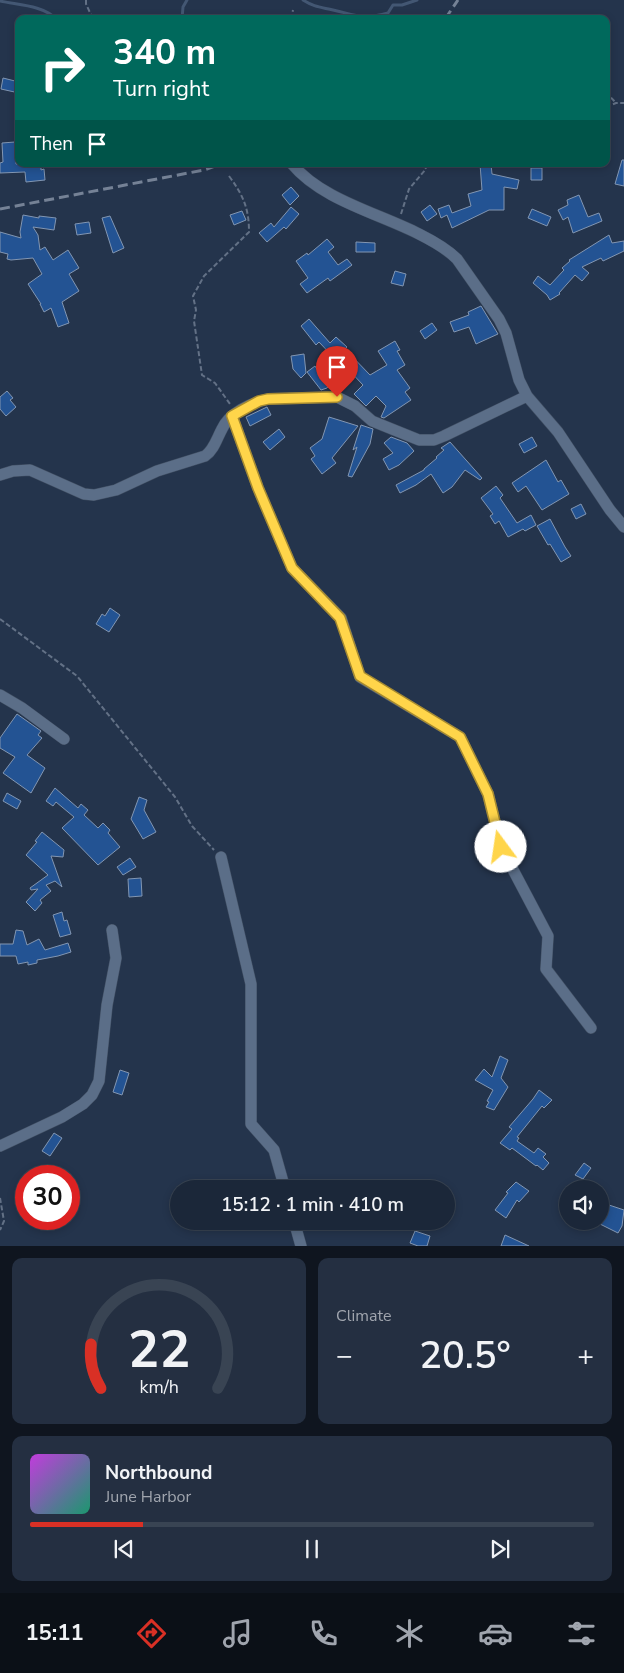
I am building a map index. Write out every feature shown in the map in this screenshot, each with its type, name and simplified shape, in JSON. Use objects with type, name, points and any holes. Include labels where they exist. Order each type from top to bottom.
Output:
[{"type":"street","points":[[296,167],[313,182],[341,199],[397,223],[443,247],[457,259],[506,333],[519,380],[527,396],[558,432],[610,510],[624,527]]},
{"type":"street","points":[[0,475],[13,471],[30,470],[84,494],[100,494],[116,490],[158,471],[206,456],[211,451],[224,424],[232,416],[259,401],[268,399],[337,397],[356,406],[372,421],[419,440],[427,441],[444,436],[527,396]]},
{"type":"street","points":[[232,416],[258,488],[292,568],[340,618],[360,676],[460,737],[488,794],[501,847],[548,936],[546,969],[591,1028]]},
{"type":"street","points":[[0,695],[64,739]]},
{"type":"street","points":[[221,857],[252,984],[251,1124],[274,1150],[282,1180]]},
{"type":"street","points":[[0,1146],[62,1118],[83,1104],[92,1095],[99,1081],[107,1005],[116,958],[112,930]]},
{"type":"street","points":[[297,1230],[301,1246]]},
{"type":"path","points":[[86,0],[91,15]]},
{"type":"path","points":[[292,15],[293,10]]},
{"type":"path","points":[[610,96],[616,103]]},
{"type":"path","points":[[610,105],[624,103]]},
{"type":"path","points":[[397,223],[409,189],[426,169],[425,167]]},
{"type":"path","points":[[229,176],[240,190],[249,215],[249,232],[204,276],[193,296],[196,310],[194,320],[202,375],[215,383],[233,408],[232,416]]},
{"type":"path","points":[[0,619],[77,676],[175,797],[192,826],[221,857]]},
{"type":"path","points":[[0,1198],[4,1221],[0,1230]]},
{"type":"building","points":[[3,78],[15,81],[15,92],[1,89]]},
{"type":"building","points":[[15,142],[15,167],[41,167],[41,170],[44,169],[45,180],[26,182],[25,172],[0,173],[0,163],[3,162],[2,143]]},
{"type":"building","points":[[622,160],[624,160],[624,186],[615,184]]},
{"type":"building","points":[[480,167],[491,167],[492,174],[519,180],[517,189],[504,187],[504,210],[489,210],[452,228],[447,215],[441,218],[438,209],[449,205],[452,213],[471,206],[468,194],[482,190]]},
{"type":"building","points":[[531,168],[542,168],[542,180],[531,180]]},
{"type":"building","points":[[291,187],[299,196],[290,205],[282,195]]},
{"type":"building","points":[[579,195],[588,217],[599,213],[602,221],[573,233],[568,217],[563,220],[558,210],[568,205],[567,200]]},
{"type":"building","points":[[430,205],[437,214],[427,221],[421,212]]},
{"type":"building","points":[[291,207],[299,214],[286,229],[284,227],[267,242],[259,233],[271,223],[274,227]]},
{"type":"building","points":[[532,209],[551,217],[547,226],[528,218]]},
{"type":"building","points":[[242,211],[246,220],[234,225],[230,215]]},
{"type":"building","points":[[23,215],[39,218],[39,216],[56,218],[54,230],[33,227],[38,235],[40,250],[45,247],[53,260],[68,250],[79,268],[69,274],[79,291],[62,302],[69,323],[58,327],[51,308],[44,312],[28,284],[42,274],[33,258],[11,260],[7,259],[8,254],[0,252],[0,232],[21,238],[20,232]]},
{"type":"building","points":[[110,216],[124,248],[113,253],[102,218]]},
{"type":"building","points":[[89,222],[91,233],[77,235],[75,224]]},
{"type":"building","points":[[609,235],[612,243],[624,241],[624,251],[603,261],[601,258],[582,267],[589,273],[582,281],[575,275],[560,294],[550,300],[533,283],[538,276],[550,285],[564,270],[562,268],[569,260]]},
{"type":"building","points":[[327,239],[334,247],[328,252],[338,265],[347,259],[352,265],[330,281],[328,278],[307,293],[300,284],[308,278],[296,261],[307,253],[308,255]]},
{"type":"building","points":[[356,242],[375,243],[375,252],[356,252]]},
{"type":"building","points":[[395,271],[406,274],[403,286],[391,283]]},
{"type":"building","points":[[481,306],[498,334],[476,344],[469,327],[454,332],[450,322],[469,315],[468,312]]},
{"type":"building","points":[[309,319],[330,343],[336,337],[347,347],[345,349],[370,375],[387,365],[378,351],[395,341],[400,350],[397,351],[405,365],[397,370],[410,388],[405,392],[411,400],[384,418],[381,417],[386,406],[376,396],[366,406],[354,394],[363,385],[346,367],[324,378],[330,384],[327,388],[321,390],[307,372],[315,366],[318,371],[336,360],[319,342],[316,345],[301,326]]},
{"type":"building","points":[[432,323],[437,330],[425,339],[420,331]]},
{"type":"building","points":[[304,354],[306,373],[301,378],[293,369],[291,356]]},
{"type":"building","points":[[7,391],[13,398],[10,400],[16,407],[6,416],[0,409],[0,397]]},
{"type":"building","points":[[267,407],[271,415],[250,426],[246,417]]},
{"type":"building","points":[[329,417],[358,426],[332,458],[336,463],[322,474],[311,459],[315,456],[310,448],[322,439]]},
{"type":"building","points":[[361,425],[373,429],[370,444],[352,477],[348,476],[357,447],[353,450]]},
{"type":"building","points":[[279,429],[285,437],[270,450],[263,442]]},
{"type":"building","points":[[391,437],[407,443],[414,451],[399,465],[389,470],[383,459],[393,453],[384,443]]},
{"type":"building","points":[[532,437],[537,446],[524,453],[519,444]]},
{"type":"building","points":[[450,442],[482,478],[480,480],[465,470],[452,487],[443,493],[431,474],[416,485],[400,493],[396,485],[424,470],[444,450],[441,448]]},
{"type":"building","points":[[546,460],[558,482],[561,480],[569,494],[542,510],[526,486],[518,492],[512,483]]},
{"type":"building","points":[[496,486],[503,495],[500,498],[517,523],[531,515],[536,525],[508,537],[499,521],[495,524],[490,516],[493,514],[481,498]]},
{"type":"building","points":[[581,504],[586,514],[576,519],[571,509]]},
{"type":"building","points":[[550,519],[571,556],[561,562],[537,526]]},
{"type":"building","points":[[110,608],[120,615],[109,632],[96,624],[102,614],[105,616]]},
{"type":"building","points":[[17,714],[41,731],[38,735],[42,738],[27,755],[45,768],[31,793],[3,773],[15,757],[0,748],[0,738]]},
{"type":"building","points":[[55,788],[78,808],[81,804],[88,810],[84,815],[98,828],[103,823],[110,830],[108,833],[120,847],[98,865],[62,828],[74,817],[56,802],[53,806],[46,801]]},
{"type":"building","points":[[7,793],[21,801],[17,809],[3,801]]},
{"type":"building","points":[[139,797],[147,800],[144,810],[156,832],[143,839],[131,819]]},
{"type":"building","points":[[42,832],[64,850],[63,857],[51,856],[62,887],[55,881],[46,885],[51,891],[40,900],[42,903],[35,911],[26,902],[38,889],[31,890],[30,888],[48,875],[26,855],[37,842],[35,841]]},
{"type":"building","points":[[130,858],[136,867],[123,875],[117,867]]},
{"type":"building","points":[[141,878],[142,896],[129,897],[128,879]]},
{"type":"building","points":[[62,912],[64,921],[67,920],[71,934],[60,937],[53,915]]},
{"type":"building","points":[[16,930],[23,931],[27,945],[39,939],[45,950],[68,943],[71,952],[37,960],[37,963],[28,965],[28,962],[18,964],[16,956],[0,956],[0,944],[13,944]]},
{"type":"building","points":[[500,1056],[508,1060],[501,1078],[508,1087],[494,1110],[486,1107],[493,1090],[475,1080],[484,1069],[492,1077]]},
{"type":"building","points":[[120,1070],[129,1073],[122,1095],[113,1092]]},
{"type":"building","points":[[539,1090],[552,1100],[544,1108],[542,1106],[517,1137],[519,1138],[517,1141],[534,1153],[538,1148],[546,1154],[543,1157],[549,1163],[543,1170],[512,1148],[510,1150],[500,1143],[512,1129],[509,1127]]},
{"type":"building","points":[[54,1133],[62,1138],[50,1156],[42,1151]]},
{"type":"building","points":[[584,1163],[591,1168],[583,1179],[575,1175]]},
{"type":"building","points":[[516,1182],[529,1191],[519,1202],[517,1200],[506,1218],[495,1210],[508,1193],[506,1192]]},
{"type":"building","points":[[609,1205],[624,1210],[622,1226],[618,1233],[609,1228]]},
{"type":"building","points":[[415,1231],[430,1236],[427,1246],[418,1246],[410,1243]]},
{"type":"building","points":[[505,1235],[529,1246],[501,1246]]},
{"type":"waterway","points":[[182,15],[183,7],[187,0]]},
{"type":"waterway","points":[[303,0],[310,4],[354,15]]},
{"type":"waterway","points":[[379,15],[388,13],[393,5],[402,5],[417,0]]},
{"type":"waterway","points":[[0,1],[30,6],[52,15]]},
{"type":"railway","points":[[448,15],[458,0]]},
{"type":"railway","points":[[0,209],[212,167]]},
{"type":"route","points":[[337,397],[268,399],[259,401],[232,416],[258,488],[292,568],[340,618],[360,676],[460,737],[488,794],[501,847]]}]
